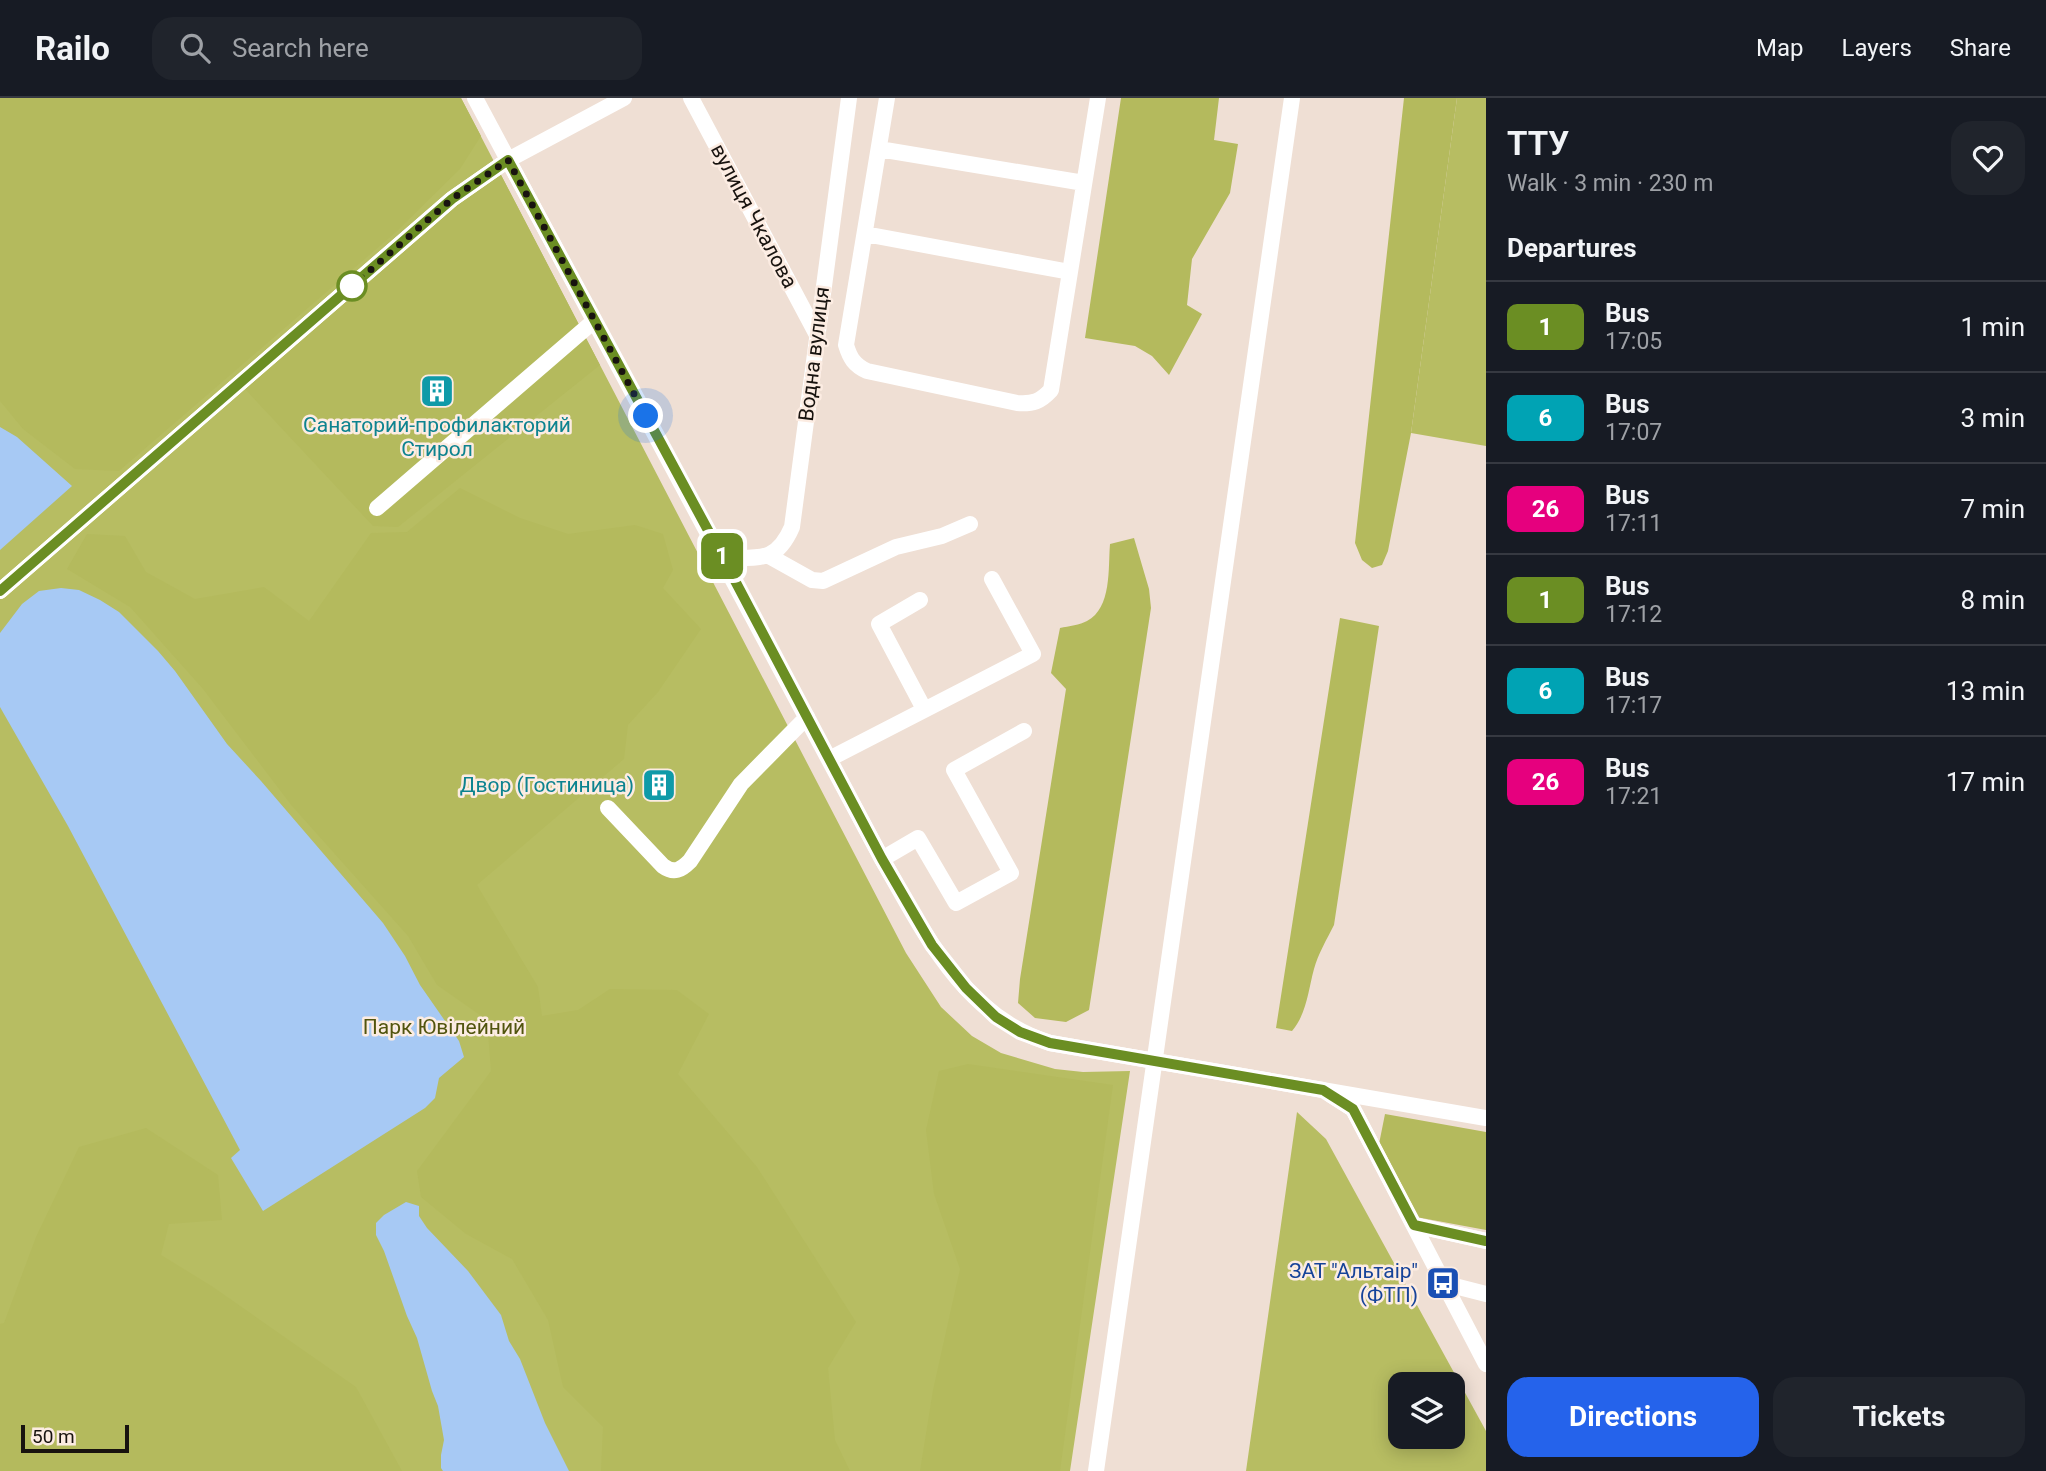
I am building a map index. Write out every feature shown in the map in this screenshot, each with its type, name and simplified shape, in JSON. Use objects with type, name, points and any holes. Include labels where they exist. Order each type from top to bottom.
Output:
[{"type":"street","points":[[475,98],[882,859],[943,960],[966,988],[996,1017],[1020,1032],[1050,1043],[1486,1118]]},
{"type":"street","points":[[0,591],[452,199],[508,160],[624,98]]},
{"type":"street","name":"вулиця Чкалова","points":[[691,98],[817,335]]},
{"type":"street","name":"Водна вулиця","points":[[769,556],[779,549],[792,527],[849,98]]},
{"type":"street","points":[[887,98],[846,345],[849,357],[857,366],[867,371],[1031,404],[1041,400],[1051,390],[1098,98]]},
{"type":"street","points":[[1096,1471],[1292,98]]},
{"type":"street","points":[[879,149],[1084,183]]},
{"type":"street","points":[[865,234],[1070,272]]},
{"type":"street","points":[[377,508],[594,321]]},
{"type":"street","points":[[723,558],[769,556],[812,580],[823,582],[896,547],[943,536],[970,524]]},
{"type":"street","points":[[829,759],[1033,654],[992,579]]},
{"type":"street","points":[[920,600],[879,624],[924,709]]},
{"type":"street","points":[[608,808],[663,866],[675,871],[683,868],[741,784],[807,717]]},
{"type":"street","points":[[882,859],[918,838],[956,903],[1011,873],[954,770],[1024,731]]},
{"type":"street","points":[[1323,1090],[1353,1109],[1486,1364]]},
{"type":"street","points":[[1414,1225],[1486,1241]]},
{"type":"street","points":[[1443,1283],[1486,1294]]},
{"type":"green space","name":"Парк Ювілейний","points":[[0,98],[461,98],[906,953],[941,1007],[972,1036],[1001,1053],[1055,1069],[1083,1072],[1130,1071],[1070,1471],[0,1471]]},
{"type":"green space","points":[[0,98],[461,98],[481,136],[460,169],[396,232],[119,471],[75,469],[23,429],[0,401]]},
{"type":"green space","points":[[1121,98],[1219,98],[1214,140],[1238,144],[1230,193],[1192,259],[1187,305],[1202,314],[1169,375],[1152,356],[1135,346],[1085,338]]},
{"type":"green space","points":[[1404,98],[1457,98],[1411,433],[1388,551],[1382,565],[1372,568],[1362,560],[1355,543]]},
{"type":"green space","points":[[1457,98],[1486,98],[1486,446],[1411,433]]},
{"type":"green space","points":[[501,175],[600,365],[398,527],[373,526],[245,389],[449,211]]},
{"type":"green space","points":[[460,488],[520,518],[568,534],[635,525],[663,534],[673,570],[663,588],[701,629],[658,692],[628,725],[624,759],[477,885],[538,987],[542,1016],[578,1010],[610,989],[677,990],[709,1014],[678,1074],[757,1167],[856,1322],[828,1368],[835,1440],[850,1471],[601,1471],[603,1427],[563,1387],[548,1320],[512,1259],[466,1234],[421,1197],[417,1171],[491,1071],[487,1020],[437,985],[408,936],[292,806],[203,689],[130,607],[67,569],[87,534],[125,536],[146,572],[195,599],[264,587],[309,621],[371,533],[407,532]]},
{"type":"green space","points":[[1134,538],[1149,589],[1151,608],[1089,1010],[1066,1022],[1035,1018],[1018,1003],[1066,689],[1051,673],[1060,628],[1084,622],[1095,615],[1105,597],[1110,544]]},
{"type":"green space","points":[[1340,618],[1379,626],[1334,925],[1316,963],[1304,1009],[1292,1031],[1276,1028]]},
{"type":"green space","points":[[968,1064],[1113,1085],[1060,1471],[920,1471],[933,1390],[960,1269],[934,1194],[926,1130],[939,1071]]},
{"type":"green space","points":[[1297,1112],[1326,1139],[1454,1372],[1388,1372],[1388,1449],[1465,1449],[1465,1393],[1486,1431],[1486,1471],[1246,1471]]},
{"type":"green space","points":[[1385,1114],[1486,1132],[1486,1230],[1416,1217],[1378,1149]]},
{"type":"green space","points":[[146,1128],[218,1175],[222,1220],[169,1224],[161,1255],[213,1287],[356,1387],[402,1471],[0,1471],[0,1324],[4,1323],[36,1237],[79,1147]]},
{"type":"water","points":[[0,427],[17,437],[72,486],[0,550]]},
{"type":"water","points":[[61,588],[79,590],[119,612],[158,651],[227,744],[383,923],[420,985],[459,1041],[464,1057],[439,1078],[435,1098],[425,1108],[263,1211],[231,1158],[240,1150],[68,826],[0,707],[0,633],[22,604],[39,591]]},
{"type":"water","points":[[406,1202],[419,1206],[419,1216],[427,1228],[468,1271],[501,1315],[509,1341],[520,1359],[545,1423],[569,1471],[443,1471],[441,1468],[444,1440],[438,1406],[417,1338],[376,1235],[376,1223]]},
{"type":"bus line","name":"1","points":[[0,591],[452,199],[508,160],[882,859],[932,945],[966,988],[1007,1025],[1050,1043],[1323,1090],[1353,1109],[1414,1225],[1486,1241]]},
{"type":"place","name":"Санаторий-профилакторий Стирол","points":[[437,391]]},
{"type":"place","name":"Двор (Гостиница)","points":[[659,785]]},
{"type":"place","name":"ЗАТ \"Альтаір\" (ФТП)","points":[[1443,1283]]},
{"type":"route","points":[[352,286],[452,199],[508,160],[646,416]]}]
